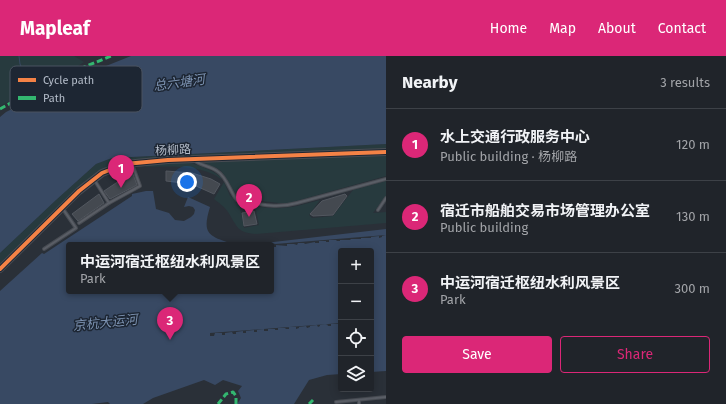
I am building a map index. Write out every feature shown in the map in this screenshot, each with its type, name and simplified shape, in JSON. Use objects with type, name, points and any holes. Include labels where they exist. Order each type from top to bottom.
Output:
[{"type":"street","name":"杨柳路","points":[[0,269],[94,180],[102,174],[125,164],[192,159],[386,152]]},
{"type":"lane","points":[[192,159],[198,164],[217,171],[237,200],[275,207],[292,205],[386,179]]},
{"type":"lane","points":[[79,223],[140,186],[132,164]]},
{"type":"lane","points":[[94,180],[109,204]]},
{"type":"lane","points":[[378,210],[386,198]]},
{"type":"lane","points":[[44,249],[76,228],[63,208]]},
{"type":"lane","points":[[336,402],[386,397]]},
{"type":"green space","points":[[0,56],[74,56],[84,62],[78,66],[10,66],[10,101],[0,106]]},
{"type":"green space","points":[[386,144],[386,150],[149,160],[105,170],[0,266],[0,253],[96,164],[112,158]]},
{"type":"green space","points":[[386,154],[386,176],[289,203],[239,198],[221,171],[204,162],[206,161]]},
{"type":"green space","points":[[181,161],[203,167],[222,178],[221,179],[214,174],[205,171],[185,167],[146,167],[146,164]]},
{"type":"green space","points":[[386,181],[386,196],[373,213],[386,212],[386,223],[256,234],[245,232],[238,228],[227,210],[214,199],[224,182],[230,196],[239,203],[244,228],[259,225],[255,206],[288,208],[320,200],[309,215],[312,218],[333,216],[353,190]]},
{"type":"water","name":"总六塘河","points":[[131,56],[386,56],[386,144],[112,158],[96,164],[0,253],[0,117],[10,110],[10,112],[142,112],[142,66],[106,66]]},
{"type":"water","name":"京杭大运河","points":[[153,191],[156,209],[169,213],[175,220],[184,221],[194,214],[195,210],[193,207],[184,207],[188,197],[210,207],[207,217],[207,229],[214,237],[227,242],[66,242],[66,294],[274,294],[274,242],[386,229],[386,371],[374,372],[374,248],[338,248],[338,374],[327,375],[309,380],[294,404],[237,404],[241,398],[238,391],[242,386],[223,380],[215,385],[204,380],[153,398],[143,404],[110,404],[108,402],[92,404],[0,404],[0,291],[42,253],[44,254],[132,196],[132,194]]},
{"type":"pier","points":[[386,235],[379,238],[379,236],[340,241],[329,240],[329,242],[319,241],[319,243],[298,243],[297,245],[287,244],[287,246],[276,245],[276,247],[274,247],[275,244]]},
{"type":"pier","points":[[338,323],[331,324],[331,326],[328,326],[327,324]]},
{"type":"pier","points":[[326,324],[318,327],[317,325],[307,328],[306,326],[296,329],[296,327],[289,327],[289,329],[268,329],[268,331],[264,331],[264,329],[257,330],[257,332],[254,332],[254,330],[246,331],[246,333],[243,333],[243,331],[236,332],[236,334],[233,334],[232,332],[225,333],[225,335],[222,335],[222,333],[215,333],[214,336],[210,336],[210,333]]},
{"type":"building","points":[[166,171],[192,173],[211,179],[220,184],[214,194],[196,186],[166,181]]},
{"type":"building","points":[[133,174],[137,185],[110,199],[104,191]]},
{"type":"building","points":[[99,194],[104,203],[78,221],[72,214]]},
{"type":"building","points":[[345,194],[347,196],[333,215],[313,216],[310,214],[322,201]]},
{"type":"building","points":[[254,211],[257,224],[244,226],[242,213]]},
{"type":"waterway","points":[[19,56],[21,66]]},
{"type":"marked path","points":[[87,66],[111,56]]},
{"type":"marked path","points":[[0,109],[10,103]]},
{"type":"marked path","points":[[218,404],[226,394],[233,392],[236,396],[236,404]]},
{"type":"marked path","points":[[309,404],[313,400]]},
{"type":"cycle path","points":[[0,269],[79,191],[102,173],[125,164],[168,160],[386,152]]},
{"type":"place","name":"水上交通行政服务中心","points":[[121,188]]},
{"type":"place","name":"宿迁市船舶交易市场管理办公室","points":[[249,217]]},
{"type":"place","name":"中运河宿迁枢纽水利风景区","points":[[170,340]]}]
